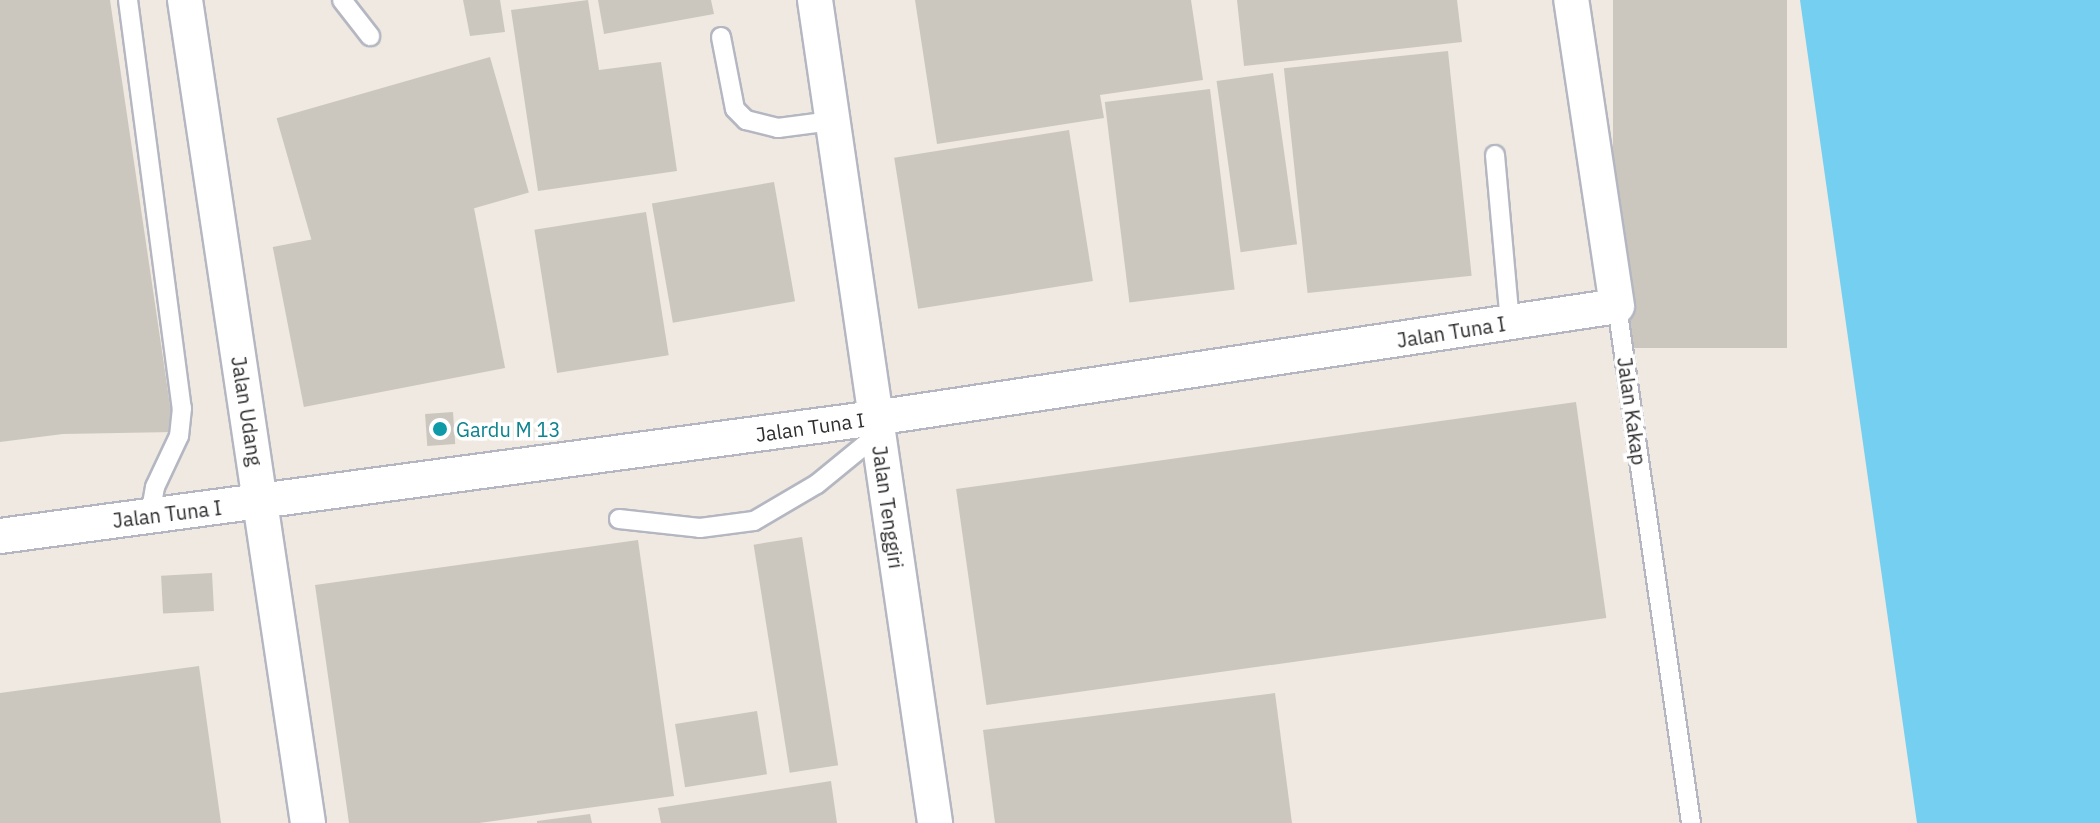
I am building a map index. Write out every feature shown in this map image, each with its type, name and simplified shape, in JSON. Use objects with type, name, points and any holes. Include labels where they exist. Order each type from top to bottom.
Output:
[{"type":"street","name":"Jalan Udang","points":[[185,0],[308,823]]},
{"type":"street","name":"Jalan Tenggiri","points":[[815,0],[935,823]]},
{"type":"street","name":"Jalan Kakap","points":[[1571,0],[1617,306]]},
{"type":"street","name":"Jalan Tuna I","points":[[0,536],[877,426],[1617,306]]},
{"type":"lane","points":[[128,0],[182,408],[179,436],[155,487],[150,515]]},
{"type":"lane","points":[[342,0],[370,36]]},
{"type":"lane","points":[[721,37],[735,109],[746,120],[778,128],[832,121]]},
{"type":"lane","points":[[1495,155],[1510,323]]},
{"type":"lane","name":"Jalan Kakap","points":[[1617,306],[1691,823]]},
{"type":"lane","points":[[619,519],[700,528],[754,521],[817,484],[877,426]]},
{"type":"water","points":[[1800,0],[2100,0],[2100,823],[1917,823]]},
{"type":"building","points":[[0,0],[110,0],[174,432],[63,434],[0,442]]},
{"type":"building","points":[[463,0],[500,0],[505,32],[470,36]]},
{"type":"building","points":[[588,0],[599,70],[661,62],[677,171],[538,191],[511,10]]},
{"type":"building","points":[[598,0],[711,0],[714,14],[604,34]]},
{"type":"building","points":[[915,0],[1191,0],[1203,80],[1100,95],[1104,118],[937,144]]},
{"type":"building","points":[[1237,0],[1457,0],[1462,42],[1244,66]]},
{"type":"building","points":[[1613,0],[1787,0],[1787,348],[1613,348]]},
{"type":"building","points":[[1448,51],[1472,276],[1308,293],[1284,68]]},
{"type":"building","points":[[490,57],[529,193],[315,254],[277,118]]},
{"type":"building","points":[[1273,73],[1297,244],[1241,252],[1217,81]]},
{"type":"building","points":[[1210,89],[1235,289],[1129,302],[1105,102]]},
{"type":"building","points":[[1069,130],[1093,281],[918,309],[894,158]]},
{"type":"building","points":[[774,182],[795,301],[673,323],[652,204]]},
{"type":"building","points":[[474,208],[505,368],[304,407],[273,247]]},
{"type":"building","points":[[646,212],[669,355],[557,373],[534,230]]},
{"type":"building","points":[[1576,402],[1606,618],[986,705],[956,489]]},
{"type":"building","name":"Gardu M 13","points":[[453,412],[455,444],[427,446],[425,414]]},
{"type":"building","points":[[802,537],[838,765],[790,773],[754,545]]},
{"type":"building","points":[[638,540],[674,796],[479,823],[349,823],[315,585]]},
{"type":"building","points":[[212,573],[214,611],[163,614],[161,576]]},
{"type":"building","points":[[199,666],[221,823],[0,823],[0,693]]},
{"type":"building","points":[[1275,693],[1292,823],[995,823],[983,730]]},
{"type":"building","points":[[757,711],[767,774],[685,787],[675,724]]},
{"type":"building","points":[[831,781],[837,823],[661,823],[658,808]]},
{"type":"building","points":[[590,814],[592,823],[537,823],[537,821]]},
{"type":"place","name":"Gardu M 13","points":[[440,429]]}]
